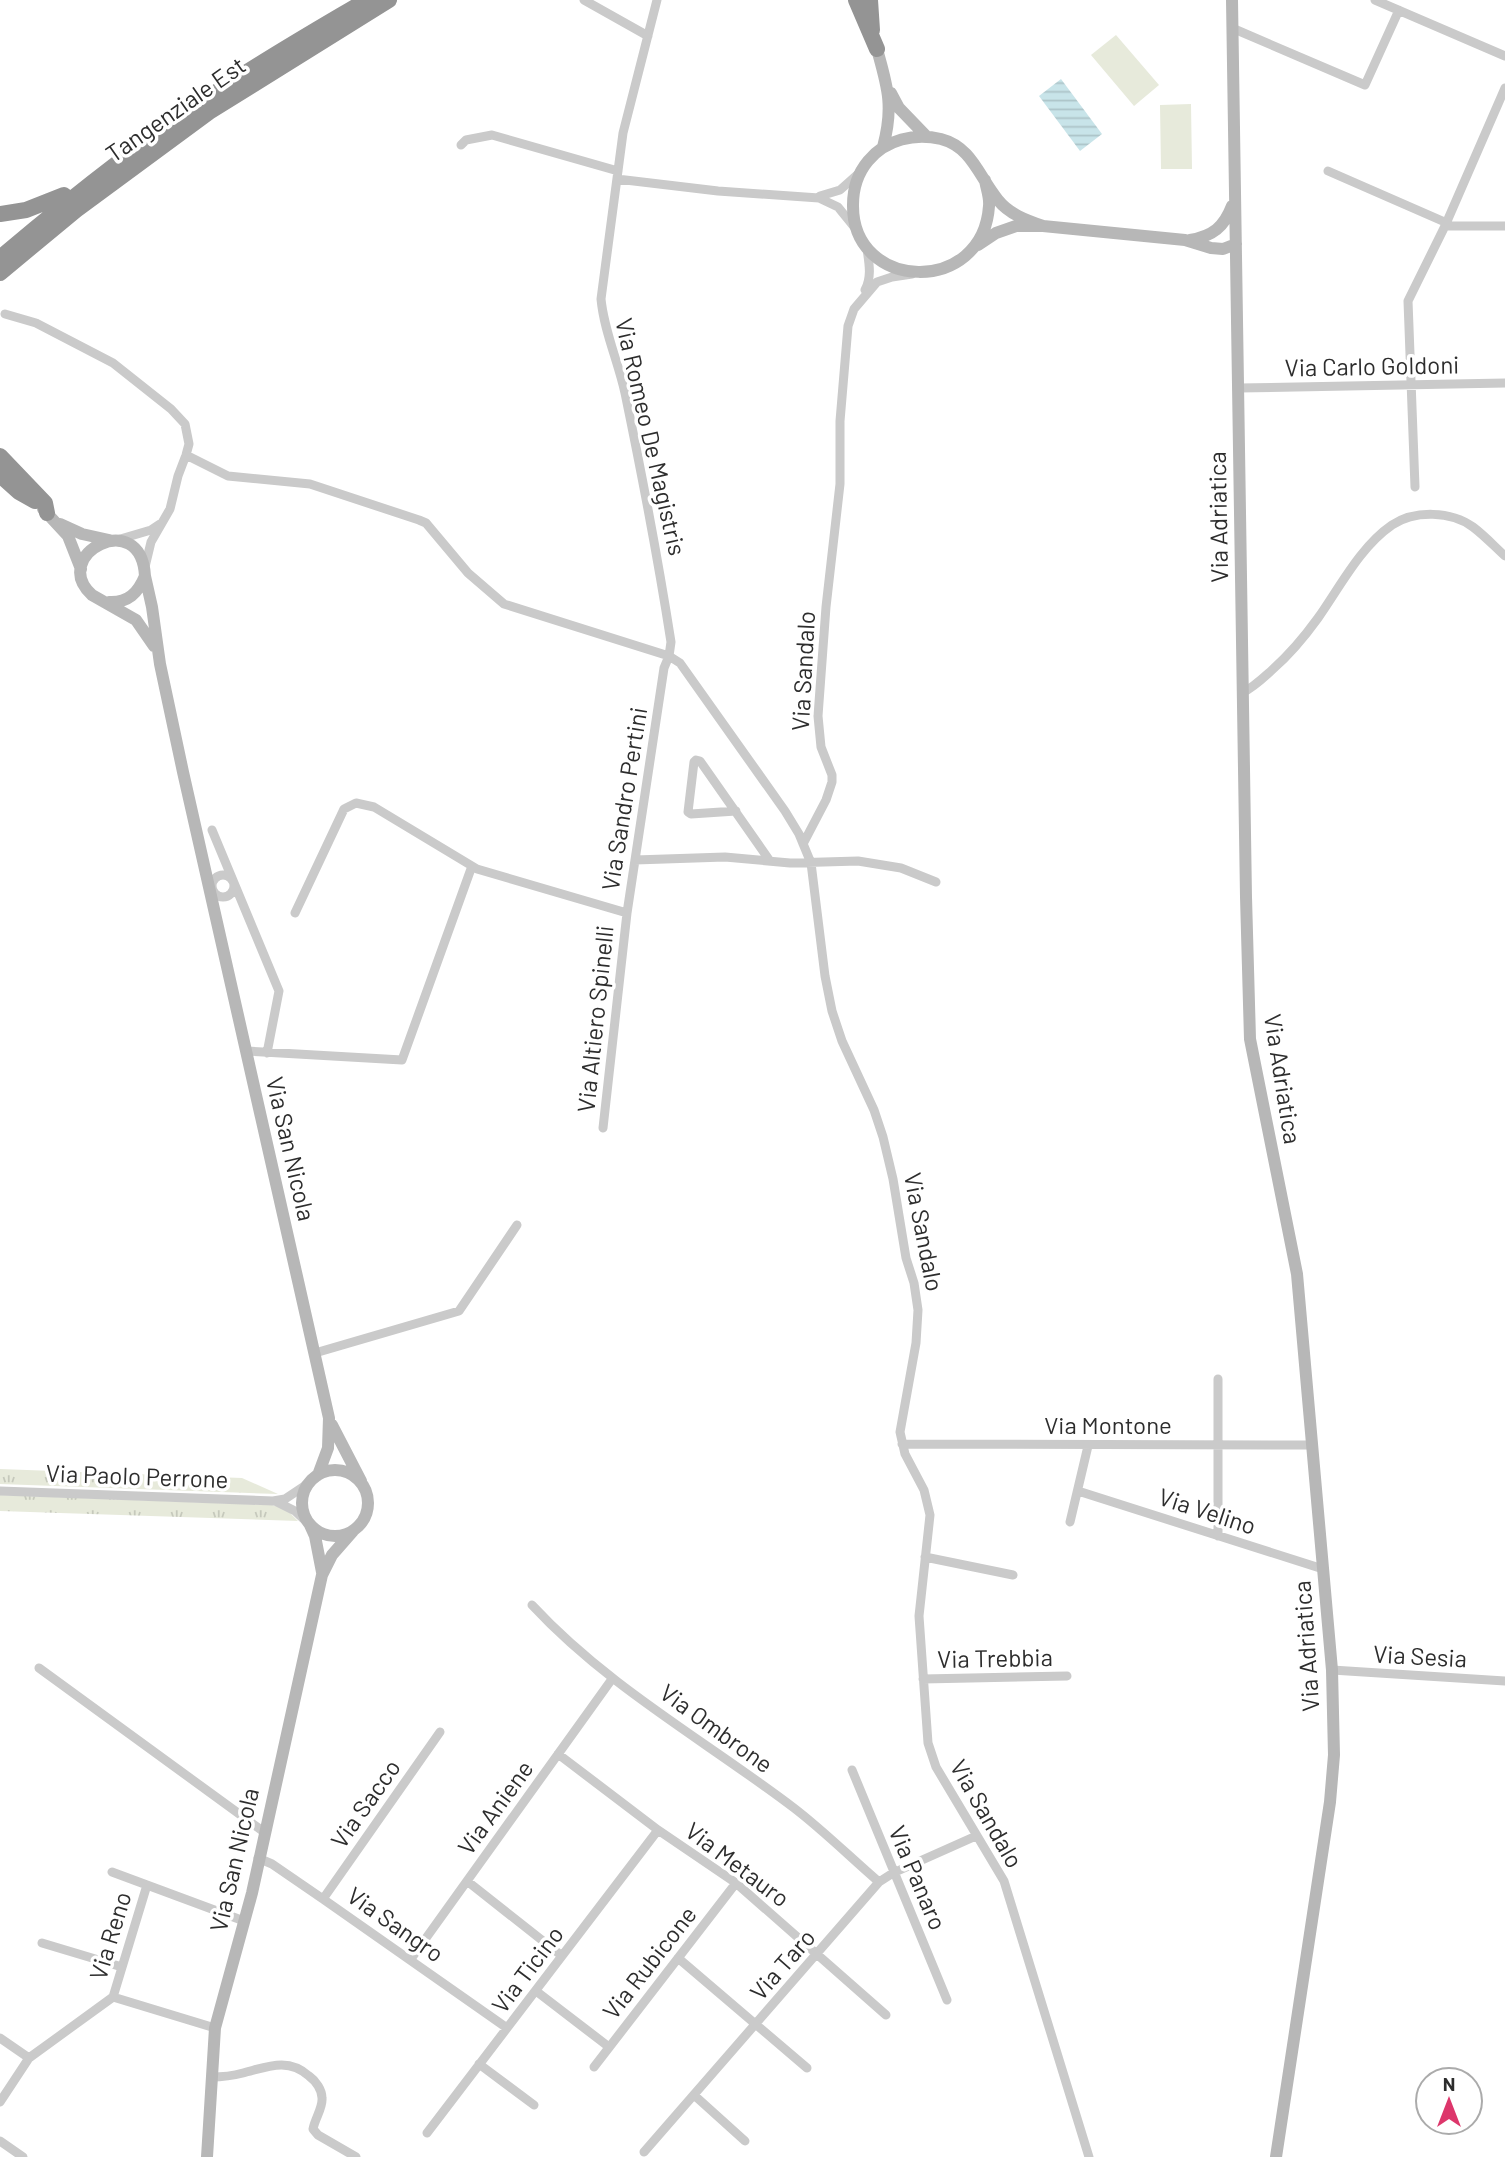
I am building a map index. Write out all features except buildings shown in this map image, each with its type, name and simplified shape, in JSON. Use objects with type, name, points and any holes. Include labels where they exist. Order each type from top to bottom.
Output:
[{"type":"highway","name":"Tangenziale Est","points":[[0,258],[70,198],[221,89],[367,0]]},
{"type":"highway","name":"Tangenziale Est","points":[[0,273],[76,210],[209,112],[389,0]]},
{"type":"highway","points":[[856,0],[877,49]]},
{"type":"highway","points":[[870,0],[872,30]]},
{"type":"highway","points":[[0,214],[15,214],[46,204],[66,194],[115,160],[126,157]]},
{"type":"highway","points":[[0,284],[56,234],[76,210]]},
{"type":"highway","points":[[0,456],[45,503],[52,518]]},
{"type":"highway","points":[[0,475],[19,492],[35,501]]},
{"type":"street","points":[[584,0],[648,36]]},
{"type":"street","name":"Via Romeo De Magistris","points":[[657,0],[623,133],[602,285],[602,311],[621,375],[638,456],[671,642],[669,656]]},
{"type":"street","points":[[864,0],[888,86],[891,107],[883,147]]},
{"type":"street","name":"Via Adriatica","points":[[1232,0],[1250,1039],[1297,1274],[1332,1670],[1334,1755],[1330,1802],[1276,2157]]},
{"type":"street","points":[[1375,0],[1505,56]]},
{"type":"street","points":[[1232,28],[1365,85],[1399,10]]},
{"type":"street","points":[[888,86],[900,108],[926,136]]},
{"type":"street","points":[[1415,487],[1408,301],[1446,225],[1505,88]]},
{"type":"street","points":[[461,145],[467,140],[492,135],[617,175],[719,191],[825,200],[838,206],[850,219],[867,247],[882,261],[902,270],[923,273],[942,270],[960,261],[996,233],[1016,226],[1043,226],[1211,242],[1230,238],[1236,244]]},
{"type":"street","points":[[859,235],[853,215],[853,193],[860,173],[870,158],[883,147],[904,138],[926,136],[945,140],[962,149],[975,163],[998,201],[1018,217],[1043,226]]},
{"type":"street","points":[[1328,171],[1446,225],[1505,226]]},
{"type":"street","points":[[807,197],[828,195],[840,190],[860,173]]},
{"type":"street","points":[[975,247],[986,226],[989,203],[985,180]]},
{"type":"street","points":[[1211,242],[1235,199]]},
{"type":"street","points":[[1211,242],[1224,257],[1237,286]]},
{"type":"street","name":"Via Sandalo","points":[[861,300],[869,283],[867,247]]},
{"type":"street","name":"Via Sandalo","points":[[923,273],[883,279],[870,288],[850,318],[840,421],[840,484],[826,607],[818,716],[819,738],[832,782],[826,800],[803,844],[811,863],[832,1011],[883,1137],[918,1310],[916,1343],[900,1432],[902,1444],[929,1502],[930,1515],[919,1616],[931,1757],[1004,1881],[1089,2157]]},
{"type":"street","name":"Via San Nicola","points":[[5,314],[36,323],[93,351],[138,381],[180,417],[188,436],[186,455],[166,518],[150,542],[145,571],[135,594],[126,600],[109,603]]},
{"type":"street","name":"Via Carlo Goldoni","points":[[1239,388],[1505,383]]},
{"type":"street","points":[[186,455],[228,476],[310,485],[419,520],[426,523],[468,573],[504,604],[669,656],[680,663],[740,744],[785,811],[803,844]]},
{"type":"street","points":[[0,467],[52,518],[82,534],[113,540],[135,549],[145,571]]},
{"type":"street","points":[[1242,692],[1252,688],[1304,637],[1355,565],[1391,526],[1404,519],[1420,515],[1447,516],[1472,526],[1505,556]]},
{"type":"street","name":"Via San Nicola","points":[[52,518],[72,542],[86,589],[130,615],[142,626],[160,664]]},
{"type":"street","points":[[81,570],[91,549],[151,530],[166,518]]},
{"type":"street","name":"Via San Nicola","points":[[145,571],[160,664],[329,1418],[368,1501],[365,1519],[332,1555],[322,1575],[244,1921],[215,2028],[207,2157]]},
{"type":"street","name":"Via Sandro Pertini","points":[[295,913],[344,809],[356,803],[374,807],[472,866],[627,913],[664,668],[669,656]]},
{"type":"street","points":[[736,811],[688,812],[696,760],[700,761],[736,811],[770,861]]},
{"type":"street","name":"Via San Nicola","points":[[212,831],[279,991],[267,1052]]},
{"type":"street","points":[[635,860],[725,857],[811,863],[843,860],[872,862],[918,873],[936,882]]},
{"type":"street","points":[[247,1051],[402,1060],[472,866]]},
{"type":"street","points":[[229,876],[234,881],[234,889],[230,895],[223,898],[216,896],[211,890],[216,877],[229,876]]},
{"type":"street","name":"Via Altiero Spinelli","points":[[603,1128],[627,913]]},
{"type":"street","points":[[314,1353],[458,1311],[517,1225]]},
{"type":"street","points":[[1218,1379],[1218,1535]]},
{"type":"street","name":"Via San Nicola","points":[[322,1575],[315,1535],[302,1506],[303,1495],[314,1479],[328,1448],[329,1418]]},
{"type":"street","name":"Via Montone","points":[[902,1444],[1313,1445]]},
{"type":"street","points":[[1070,1522],[1088,1446]]},
{"type":"street","points":[[314,1479],[333,1470],[351,1474],[362,1484]]},
{"type":"street","name":"Via Paolo Perrone","points":[[0,1491],[273,1501],[293,1495],[314,1479]]},
{"type":"street","name":"Via Velino","points":[[1078,1491],[1323,1569]]},
{"type":"street","name":"Via Paolo Perrone","points":[[273,1501],[295,1511],[310,1525]]},
{"type":"street","points":[[310,1525],[329,1536],[341,1536],[353,1531]]},
{"type":"street","points":[[925,1557],[1013,1575]]},
{"type":"street","name":"Via Ombrone","points":[[532,1605],[558,1633],[612,1679],[795,1809],[879,1882]]},
{"type":"street","points":[[39,1668],[264,1832]]},
{"type":"street","name":"Via Sesia","points":[[1332,1670],[1505,1681]]},
{"type":"street","name":"Via Trebbia","points":[[923,1679],[1067,1676]]},
{"type":"street","name":"Via Aniene","points":[[411,1959],[612,1679]]},
{"type":"street","name":"Via Sacco","points":[[323,1899],[440,1732]]},
{"type":"street","name":"Via Metauro","points":[[558,1754],[659,1830],[736,1883],[886,2015]]},
{"type":"street","name":"Via Panaro","points":[[852,1770],[947,2000]]},
{"type":"street","name":"Via Ticino","points":[[427,2133],[659,1830]]},
{"type":"street","name":"Via Taro","points":[[644,2152],[879,1882],[893,1873],[976,1836]]},
{"type":"street","name":"Via Sangro","points":[[258,1858],[272,1864],[508,2028]]},
{"type":"street","name":"Via Reno","points":[[112,1872],[244,1921]]},
{"type":"street","points":[[467,1881],[562,1956]]},
{"type":"street","name":"Via Rubicone","points":[[594,2067],[736,1883]]},
{"type":"street","name":"Via Reno","points":[[113,1997],[147,1885]]},
{"type":"street","points":[[42,1943],[122,1967]]},
{"type":"street","points":[[678,1958],[807,2068]]},
{"type":"street","points":[[536,1991],[609,2047]]},
{"type":"street","points":[[0,2102],[29,2058],[113,1997],[215,2028]]},
{"type":"street","points":[[0,2038],[29,2058]]},
{"type":"street","points":[[211,2077],[233,2075],[280,2064],[304,2071],[321,2091],[323,2102],[314,2119],[313,2129],[318,2135],[356,2157]]},
{"type":"street","points":[[480,2064],[534,2105]]},
{"type":"street","points":[[694,2095],[745,2141]]},
{"type":"street","points":[[0,2141],[23,2157]]},
{"type":"green space","points":[[1116,35],[1159,85],[1134,106],[1091,55]]},
{"type":"green space","points":[[1191,104],[1192,169],[1161,169],[1160,105]]},
{"type":"green space","points":[[0,1469],[242,1478],[278,1494],[0,1484]]},
{"type":"green space","points":[[0,1495],[272,1505],[285,1508],[298,1521],[0,1511]]},
{"type":"water","points":[[1061,79],[1102,134],[1080,151],[1039,96]]}]
